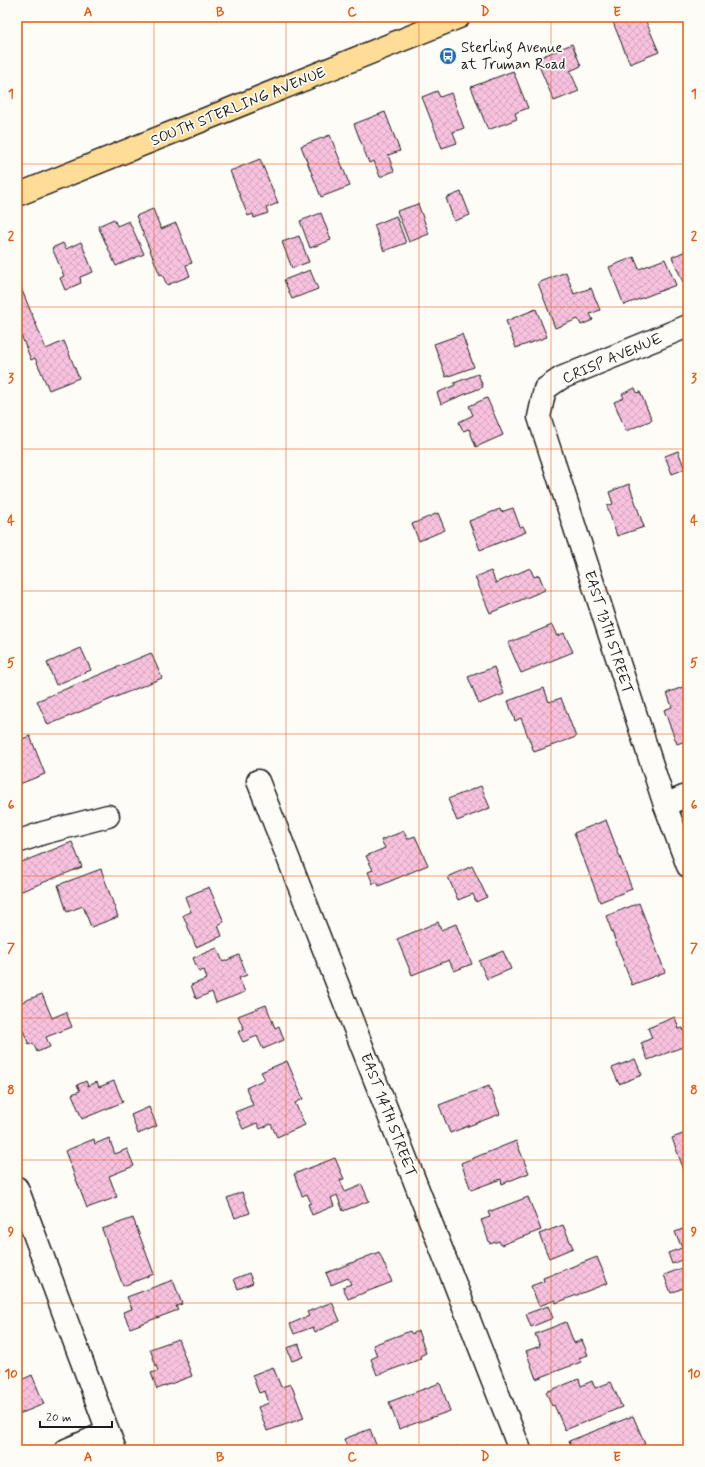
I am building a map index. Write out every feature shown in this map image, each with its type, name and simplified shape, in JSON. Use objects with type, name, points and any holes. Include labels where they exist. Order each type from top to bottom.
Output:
[{"type":"main road","name":"SOUTH STERLING AVENUE","points":[[17,195],[459,17]]},
{"type":"street","name":"CRISP AVENUE","points":[[543,397],[545,389],[561,378],[688,326]]},
{"type":"street","name":"EAST 13TH STREET","points":[[543,397],[539,417],[665,805],[688,866]]},
{"type":"street","name":"EAST 14TH STREET","points":[[258,781],[520,1450]]},
{"type":"street","points":[[665,805],[688,796]]},
{"type":"street","points":[[17,842],[43,833],[108,816]]},
{"type":"street","points":[[17,1188],[111,1441],[66,1450]]},
{"type":"building","points":[[619,17],[629,17],[632,22],[644,17],[659,52],[630,64],[612,20]]},
{"type":"building","points":[[572,44],[581,66],[570,71],[579,91],[554,101],[536,59]]},
{"type":"building","points":[[513,71],[528,108],[515,113],[517,119],[488,130],[471,87]]},
{"type":"building","points":[[437,91],[440,97],[451,93],[464,128],[453,132],[457,143],[442,148],[422,97]]},
{"type":"building","points":[[385,112],[400,151],[388,155],[394,171],[380,177],[374,161],[369,163],[354,124]]},
{"type":"building","points":[[330,135],[350,186],[321,197],[301,146]]},
{"type":"building","points":[[260,159],[278,203],[266,208],[268,213],[254,218],[253,214],[248,216],[230,171]]},
{"type":"building","points":[[461,192],[470,215],[454,221],[446,198]]},
{"type":"building","points":[[418,204],[429,234],[409,242],[397,211]]},
{"type":"building","points":[[153,209],[161,229],[176,223],[192,263],[186,265],[190,276],[167,285],[162,274],[160,275],[136,216]]},
{"type":"building","points":[[321,213],[331,240],[310,248],[300,221]]},
{"type":"building","points":[[396,216],[406,243],[384,251],[374,225]]},
{"type":"building","points":[[114,219],[117,226],[129,221],[144,254],[116,266],[98,226]]},
{"type":"building","points":[[299,236],[309,262],[292,268],[282,242]]},
{"type":"building","points":[[81,242],[93,272],[80,277],[81,283],[65,290],[60,278],[64,276],[52,248],[63,243],[66,249]]},
{"type":"building","points":[[688,250],[688,279],[683,282],[672,257]]},
{"type":"building","points":[[634,257],[639,269],[665,259],[676,285],[624,305],[609,267]]},
{"type":"building","points":[[310,270],[318,289],[292,299],[284,280]]},
{"type":"building","points":[[566,272],[574,294],[591,288],[600,310],[590,314],[593,320],[581,325],[578,319],[555,328],[538,283]]},
{"type":"building","points":[[17,278],[46,349],[64,341],[79,378],[49,390],[35,358],[31,360],[21,335],[17,337]]},
{"type":"building","points":[[536,309],[547,337],[516,348],[506,321]]},
{"type":"building","points":[[462,334],[474,367],[446,377],[434,344]]},
{"type":"building","points":[[478,374],[483,387],[441,404],[437,393],[455,385],[454,383]]},
{"type":"building","points":[[635,388],[637,393],[640,392],[652,420],[626,431],[614,402],[624,398],[622,394]]},
{"type":"building","points":[[487,398],[503,435],[476,447],[469,429],[463,431],[459,422],[473,415],[469,406]]},
{"type":"building","points":[[678,451],[685,469],[672,474],[665,456]]},
{"type":"building","points":[[629,484],[644,527],[617,536],[607,506],[613,504],[609,492]]},
{"type":"building","points":[[513,508],[520,527],[523,526],[526,532],[480,550],[469,521],[500,509],[501,512]]},
{"type":"building","points":[[438,513],[445,530],[419,541],[412,524]]},
{"type":"building","points":[[530,568],[534,577],[539,575],[545,590],[490,613],[475,577],[491,571],[496,583]]},
{"type":"building","points":[[552,625],[557,636],[564,633],[573,652],[521,673],[508,643]]},
{"type":"building","points":[[81,648],[91,670],[56,685],[47,663]]},
{"type":"building","points":[[151,653],[162,678],[48,725],[37,701]]},
{"type":"building","points":[[494,667],[504,694],[479,704],[468,677]]},
{"type":"building","points":[[688,685],[688,740],[677,744],[664,710],[672,707],[667,693]]},
{"type":"building","points":[[544,688],[549,702],[561,698],[576,737],[534,752],[521,718],[515,721],[508,701]]},
{"type":"building","points":[[17,735],[19,740],[30,736],[45,774],[17,785]]},
{"type":"building","points":[[481,786],[490,808],[457,821],[448,799]]},
{"type":"building","points":[[606,820],[632,889],[600,902],[574,833]]},
{"type":"building","points":[[404,831],[407,839],[415,836],[428,865],[379,886],[377,882],[373,884],[368,872],[373,870],[366,856],[385,848],[381,840]]},
{"type":"building","points":[[72,842],[82,867],[17,893],[17,864]]},
{"type":"building","points":[[472,866],[487,897],[476,902],[473,894],[458,900],[448,877]]},
{"type":"building","points":[[101,869],[118,917],[91,927],[83,906],[67,912],[58,885]]},
{"type":"building","points":[[209,887],[224,922],[218,925],[222,936],[196,947],[183,915],[191,912],[185,897]]},
{"type":"building","points":[[639,903],[665,972],[632,985],[606,916]]},
{"type":"building","points":[[438,922],[441,930],[456,924],[472,964],[454,971],[449,960],[412,975],[397,939]]},
{"type":"building","points":[[217,948],[223,962],[239,955],[247,975],[239,978],[245,992],[216,1003],[212,992],[196,999],[191,985],[207,979],[204,970],[199,972],[193,958]]},
{"type":"building","points":[[503,951],[511,969],[487,979],[479,961]]},
{"type":"building","points":[[42,994],[52,1018],[66,1012],[72,1027],[46,1037],[50,1047],[37,1052],[33,1043],[29,1045],[19,1021],[17,1022],[17,1004]]},
{"type":"building","points":[[266,1005],[275,1028],[279,1026],[284,1040],[263,1049],[257,1036],[243,1042],[238,1032],[244,1029],[238,1016]]},
{"type":"building","points":[[675,1017],[679,1029],[683,1028],[688,1045],[648,1060],[641,1043],[652,1038],[648,1028]]},
{"type":"building","points":[[635,1059],[642,1075],[619,1084],[612,1068]]},
{"type":"building","points":[[287,1061],[303,1099],[295,1103],[305,1125],[277,1137],[271,1124],[260,1129],[257,1123],[243,1129],[235,1112],[253,1105],[246,1088],[265,1079],[261,1072]]},
{"type":"building","points":[[86,1081],[88,1086],[97,1082],[99,1087],[114,1081],[123,1102],[82,1119],[72,1094],[80,1091],[77,1085]]},
{"type":"building","points":[[489,1086],[500,1114],[450,1133],[439,1105]]},
{"type":"building","points":[[149,1107],[157,1126],[138,1134],[131,1115]]},
{"type":"building","points":[[688,1132],[688,1181],[672,1138]]},
{"type":"building","points":[[109,1138],[115,1154],[127,1149],[134,1166],[109,1176],[117,1197],[87,1208],[65,1151],[94,1139],[95,1144]]},
{"type":"building","points":[[516,1141],[529,1173],[502,1184],[501,1179],[471,1190],[461,1163]]},
{"type":"building","points":[[335,1158],[344,1179],[340,1180],[345,1192],[362,1185],[369,1201],[343,1211],[337,1195],[331,1198],[334,1206],[312,1215],[308,1204],[311,1203],[307,1194],[302,1196],[294,1174]]},
{"type":"building","points":[[242,1192],[250,1213],[235,1218],[227,1198]]},
{"type":"building","points":[[528,1197],[541,1230],[501,1245],[499,1241],[490,1244],[481,1220],[490,1217],[488,1212]]},
{"type":"building","points":[[133,1218],[154,1274],[123,1286],[102,1229]]},
{"type":"building","points":[[563,1225],[573,1248],[549,1258],[539,1234]]},
{"type":"building","points":[[688,1227],[688,1261],[686,1258],[672,1264],[668,1253],[682,1248],[675,1232]]},
{"type":"building","points":[[379,1252],[392,1282],[348,1299],[343,1287],[351,1284],[348,1278],[331,1285],[326,1273]]},
{"type":"building","points":[[597,1257],[608,1283],[556,1303],[555,1300],[539,1306],[531,1286],[544,1281],[543,1278]]},
{"type":"building","points":[[685,1267],[688,1274],[688,1286],[671,1293],[664,1275]]},
{"type":"building","points":[[249,1273],[253,1283],[238,1289],[234,1279]]},
{"type":"building","points":[[173,1280],[182,1304],[176,1306],[178,1310],[130,1328],[123,1312],[132,1309],[127,1297]]},
{"type":"building","points":[[332,1302],[340,1321],[315,1332],[313,1327],[294,1334],[290,1324],[309,1316],[307,1312]]},
{"type":"building","points":[[548,1306],[553,1318],[531,1327],[526,1314]]},
{"type":"building","points":[[566,1322],[574,1343],[582,1340],[588,1355],[579,1358],[581,1362],[536,1379],[526,1351],[540,1346],[535,1334]]},
{"type":"building","points":[[410,1331],[412,1334],[418,1331],[426,1353],[420,1356],[421,1359],[377,1375],[371,1359],[377,1356],[373,1345]]},
{"type":"building","points":[[178,1339],[192,1376],[157,1389],[151,1373],[158,1371],[150,1349]]},
{"type":"building","points":[[299,1344],[303,1357],[292,1361],[287,1348]]},
{"type":"building","points":[[273,1367],[281,1387],[291,1384],[304,1418],[267,1431],[258,1407],[269,1403],[265,1391],[259,1393],[252,1375]]},
{"type":"building","points":[[32,1375],[44,1404],[17,1415],[17,1382]]},
{"type":"building","points":[[579,1379],[581,1386],[592,1381],[595,1388],[611,1382],[622,1407],[565,1430],[554,1405],[552,1406],[546,1392]]},
{"type":"building","points":[[440,1383],[450,1411],[399,1429],[389,1402]]},
{"type":"building","points":[[633,1416],[645,1444],[629,1450],[572,1450],[569,1441]]},
{"type":"building","points":[[370,1429],[378,1450],[348,1450],[344,1439]]},
{"type":"building","points":[[458,1446],[460,1450],[448,1450]]},
{"type":"place","name":"Sterling Avenue at Truman Road","points":[[448,56]]}]
